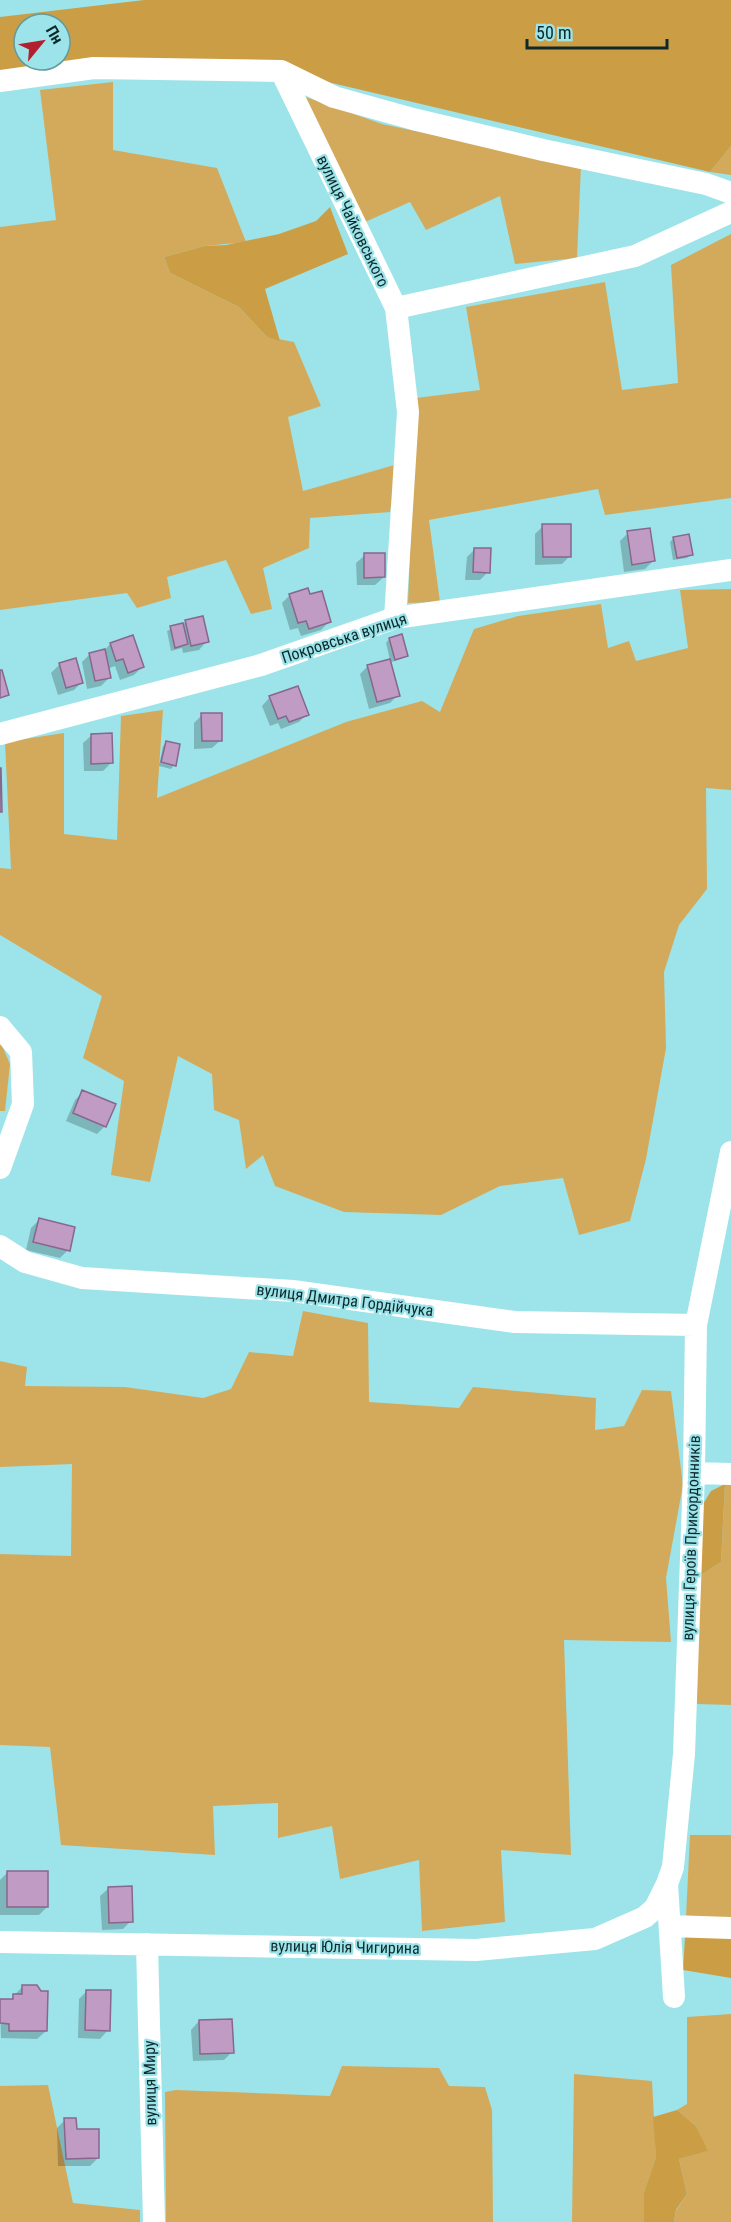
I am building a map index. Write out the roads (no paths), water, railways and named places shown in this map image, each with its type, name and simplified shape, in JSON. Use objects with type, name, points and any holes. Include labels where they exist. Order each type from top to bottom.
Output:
[{"type":"street","points":[[0,81],[94,68],[281,72],[334,97],[412,119],[543,150],[706,184],[731,193]]},
{"type":"street","name":"вулиця Чайковського","points":[[281,72],[396,308],[408,412],[395,618]]},
{"type":"street","points":[[396,308],[635,256],[731,212]]},
{"type":"street","name":"Покровська вулиця","points":[[0,734],[261,665],[395,618],[731,570]]},
{"type":"street","points":[[0,1028],[21,1052],[23,1104],[0,1168]]},
{"type":"street","name":"вулиця Героїв Прикордонників","points":[[674,1997],[667,1884],[673,1867],[684,1754],[694,1473],[696,1325],[731,1152]]},
{"type":"street","name":"вулиця Дмитра Гордійчука","points":[[0,1246],[26,1262],[82,1278],[293,1291],[515,1322],[696,1325]]},
{"type":"street","points":[[694,1473],[731,1474]]},
{"type":"street","name":"вулиця Юлія Чигирина","points":[[0,1942],[476,1950],[595,1939],[645,1917],[655,1908],[667,1884]]},
{"type":"street","points":[[670,1926],[731,1928]]},
{"type":"street","name":"вулиця Миру","points":[[147,1944],[154,2222]]}]
